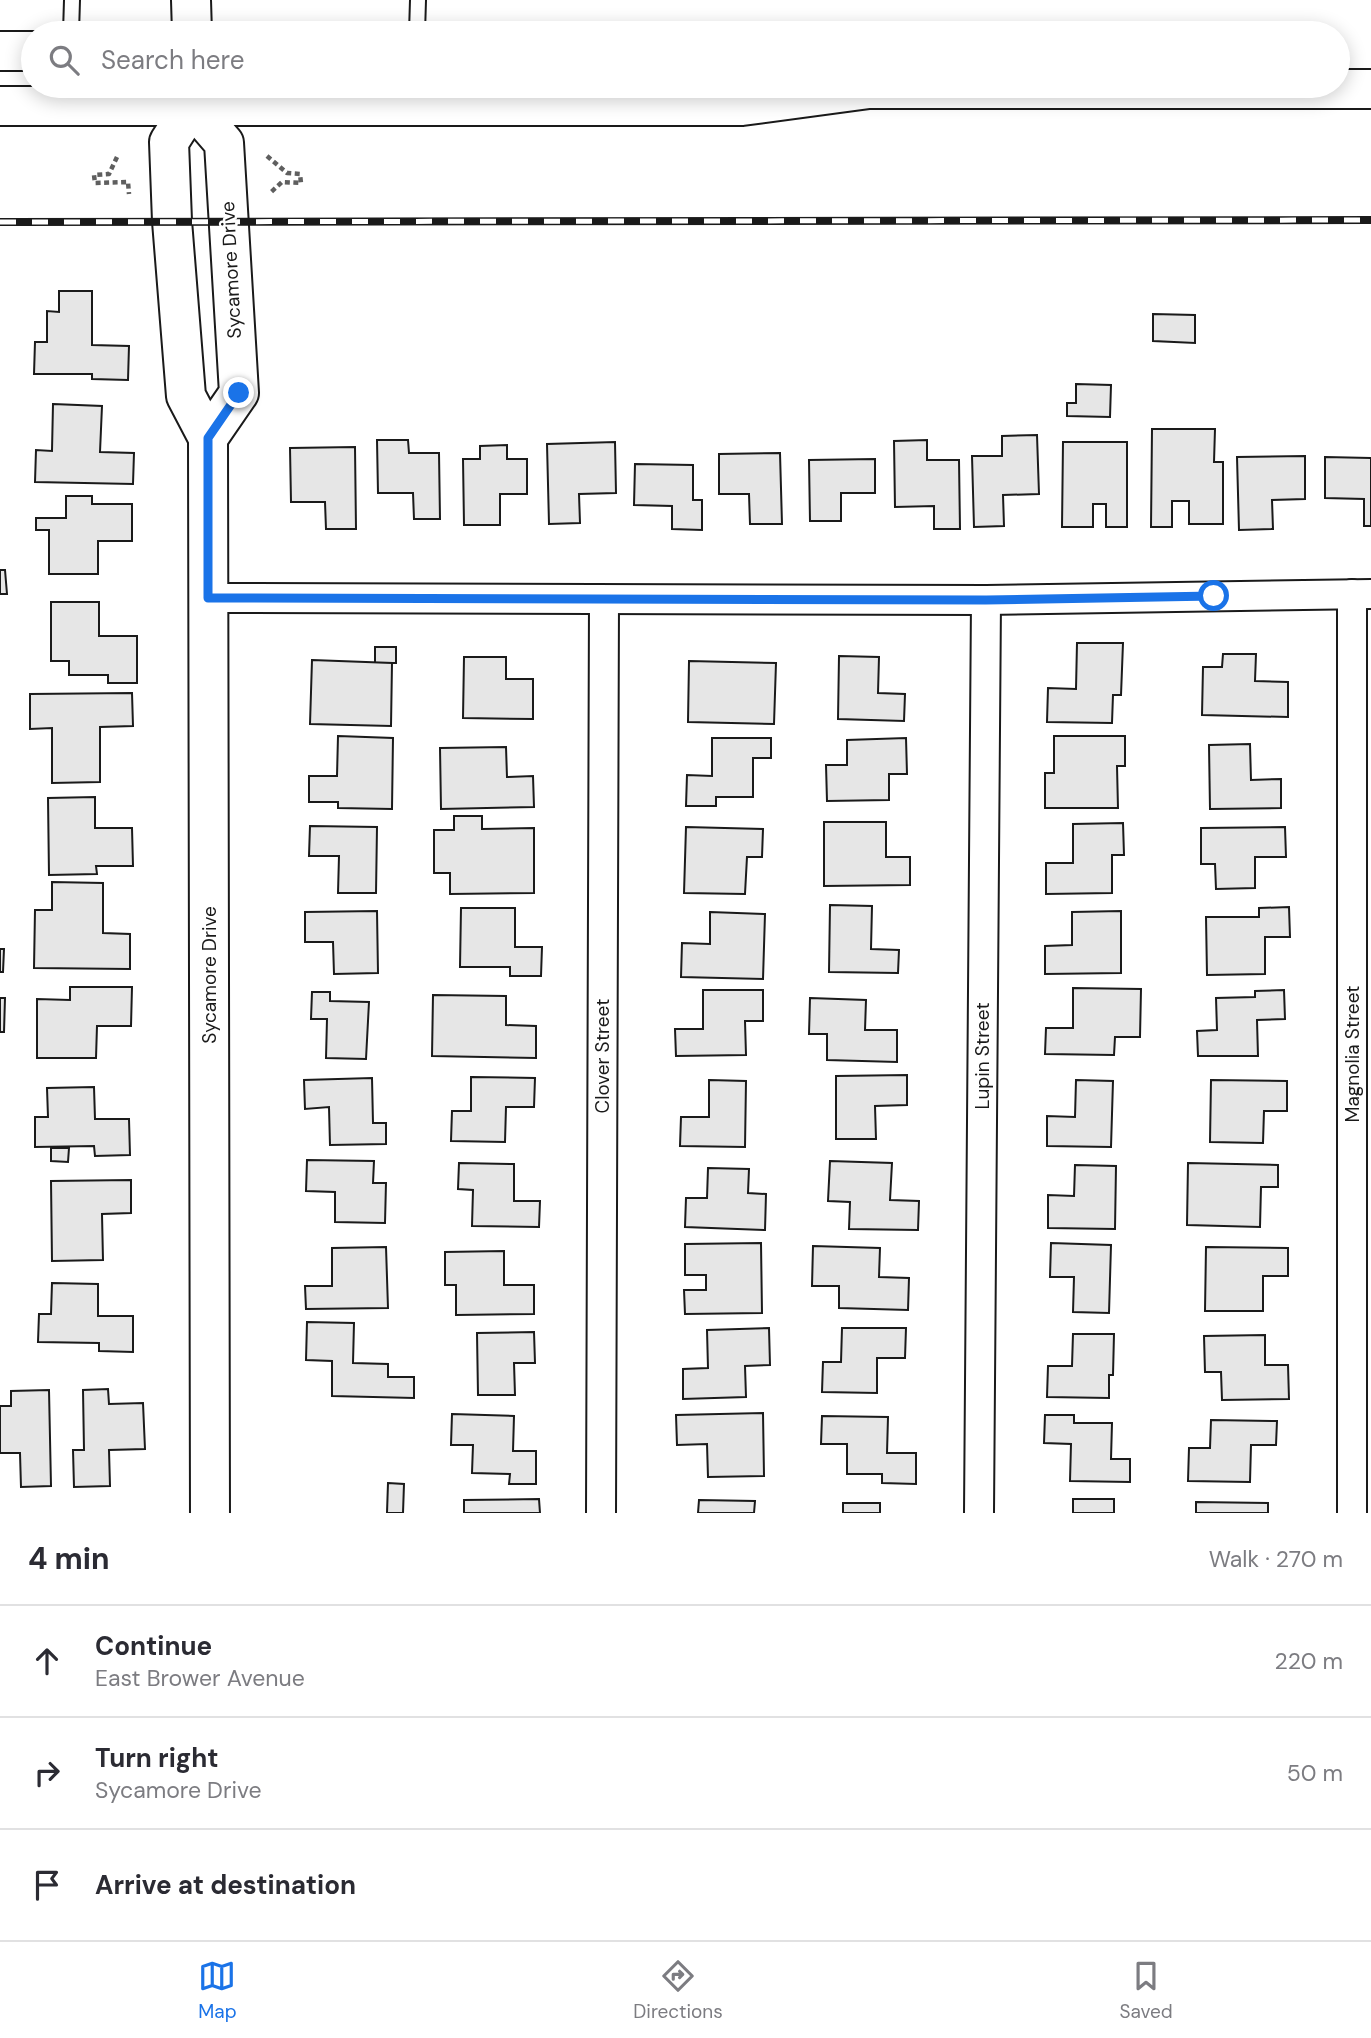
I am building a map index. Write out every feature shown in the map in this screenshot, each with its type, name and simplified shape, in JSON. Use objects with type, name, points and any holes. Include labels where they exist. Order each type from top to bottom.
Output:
[{"type":"main road","points":[[191,0],[192,21]]},
{"type":"main road","points":[[0,51],[21,51]]},
{"type":"main road","points":[[1350,89],[1371,89]]},
{"type":"main road","points":[[0,106],[154,98]]},
{"type":"main road","name":"Sycamore Drive","points":[[191,98],[169,142],[172,220],[186,396],[208,438],[210,1513]]},
{"type":"main road","name":"Sycamore Drive","points":[[193,98],[224,143],[239,393],[208,438]]},
{"type":"main road","points":[[302,98],[743,106],[794,98]]},
{"type":"street","points":[[208,598],[986,600],[1361,594]]},
{"type":"street","name":"Magnolia Street","points":[[1352,1513],[1361,594]]},
{"type":"street","name":"Clover Street","points":[[601,1513],[604,600]]},
{"type":"street","name":"Lupin Street","points":[[979,1513],[986,600]]},
{"type":"lane","points":[[71,21],[72,0]]},
{"type":"lane","points":[[417,21],[418,0]]},
{"type":"path","points":[[117,156],[108,174],[94,175],[94,183],[128,182],[128,194]]},
{"type":"path","points":[[267,156],[287,173],[300,174],[301,183],[282,182],[270,193]]},
{"type":"building","points":[[59,291],[92,291],[92,345],[129,346],[128,380],[92,379],[92,374],[34,374],[35,342],[47,342],[47,311],[59,312]]},
{"type":"building","points":[[1153,314],[1195,315],[1195,343],[1153,341]]},
{"type":"building","points":[[1076,384],[1111,385],[1110,417],[1067,416],[1067,403],[1076,403]]},
{"type":"building","points":[[53,404],[102,406],[100,452],[134,453],[133,484],[35,482],[36,450],[52,451]]},
{"type":"building","points":[[1152,429],[1215,429],[1214,462],[1223,462],[1223,524],[1189,524],[1189,501],[1172,501],[1172,527],[1151,527]]},
{"type":"building","points":[[1037,435],[1039,494],[1003,495],[1004,526],[974,527],[972,456],[1002,456],[1002,436]]},
{"type":"building","points":[[377,440],[408,440],[409,453],[439,453],[440,519],[414,519],[413,493],[378,493]]},
{"type":"building","points":[[927,440],[927,460],[959,460],[960,529],[934,529],[934,506],[895,507],[894,441]]},
{"type":"building","points":[[615,442],[616,493],[579,494],[580,523],[549,524],[547,444]]},
{"type":"building","points":[[1063,442],[1127,442],[1127,527],[1106,527],[1106,504],[1093,504],[1093,527],[1062,527]]},
{"type":"building","points":[[507,445],[507,459],[527,459],[527,494],[500,494],[500,525],[464,525],[463,459],[480,459],[480,446]]},
{"type":"building","points":[[355,447],[356,529],[326,529],[325,502],[291,502],[290,448]]},
{"type":"building","points":[[780,453],[782,524],[750,524],[749,494],[719,494],[719,454]]},
{"type":"building","points":[[1305,456],[1305,499],[1272,500],[1273,529],[1239,530],[1237,457]]},
{"type":"building","points":[[1325,457],[1371,458],[1371,526],[1364,526],[1364,499],[1325,498]]},
{"type":"building","points":[[875,459],[875,493],[841,493],[841,521],[810,521],[809,460]]},
{"type":"building","points":[[635,464],[693,465],[693,500],[702,500],[702,530],[672,529],[672,506],[634,505]]},
{"type":"building","points":[[66,496],[92,496],[92,504],[132,504],[132,541],[98,541],[98,574],[49,574],[49,530],[36,530],[36,518],[66,518]]},
{"type":"building","points":[[0,570],[5,570],[7,594],[0,594]]},
{"type":"building","points":[[51,602],[99,602],[99,636],[137,636],[137,683],[108,683],[108,675],[69,675],[69,661],[51,661]]},
{"type":"building","points":[[1077,643],[1123,643],[1121,695],[1113,695],[1112,723],[1047,722],[1048,688],[1076,689]]},
{"type":"building","points":[[375,647],[396,647],[396,663],[375,663]]},
{"type":"building","points":[[1223,654],[1256,654],[1255,681],[1288,682],[1288,717],[1202,715],[1203,667],[1222,667]]},
{"type":"building","points":[[839,656],[879,657],[878,693],[905,694],[904,721],[838,719]]},
{"type":"building","points":[[464,657],[506,657],[506,679],[533,679],[533,719],[463,718]]},
{"type":"building","points":[[312,660],[392,663],[391,726],[310,724]]},
{"type":"building","points":[[689,661],[776,663],[774,724],[688,722]]},
{"type":"building","points":[[132,693],[133,726],[100,727],[100,782],[52,783],[52,728],[30,729],[30,694]]},
{"type":"building","points":[[338,736],[393,738],[392,809],[338,808],[338,802],[309,802],[309,776],[337,776]]},
{"type":"building","points":[[1054,736],[1125,736],[1125,766],[1117,766],[1118,808],[1045,808],[1045,773],[1054,773]]},
{"type":"building","points":[[712,738],[771,738],[771,758],[753,758],[753,797],[716,797],[716,806],[686,806],[687,775],[712,776]]},
{"type":"building","points":[[906,738],[907,774],[889,774],[889,800],[827,801],[826,765],[847,765],[847,740]]},
{"type":"building","points":[[1250,744],[1251,780],[1281,779],[1281,808],[1210,809],[1209,745]]},
{"type":"building","points":[[506,747],[507,777],[533,776],[534,807],[441,809],[440,748]]},
{"type":"building","points":[[95,797],[95,828],[132,828],[133,866],[96,866],[97,874],[49,875],[48,798]]},
{"type":"building","points":[[454,816],[482,816],[482,829],[534,828],[534,893],[450,894],[450,873],[434,873],[434,830],[454,830]]},
{"type":"building","points":[[824,822],[886,822],[886,857],[910,857],[910,885],[824,886]]},
{"type":"building","points":[[1123,823],[1124,855],[1112,855],[1112,893],[1046,894],[1046,863],[1073,863],[1073,824]]},
{"type":"building","points":[[310,826],[377,827],[376,893],[338,893],[339,856],[309,856]]},
{"type":"building","points":[[686,827],[763,829],[762,857],[747,857],[745,894],[684,893]]},
{"type":"building","points":[[1285,827],[1286,857],[1255,857],[1255,888],[1216,889],[1215,864],[1201,864],[1201,828]]},
{"type":"building","points":[[52,882],[103,883],[103,933],[130,934],[130,969],[34,968],[35,910],[52,910]]},
{"type":"building","points":[[830,905],[872,906],[871,949],[899,950],[898,973],[829,972]]},
{"type":"building","points":[[1289,907],[1290,937],[1265,937],[1265,974],[1207,975],[1206,917],[1259,917],[1259,908]]},
{"type":"building","points":[[461,908],[515,908],[515,947],[542,947],[541,976],[510,976],[510,967],[460,967]]},
{"type":"building","points":[[377,911],[378,973],[334,974],[333,942],[305,942],[305,912]]},
{"type":"building","points":[[1121,911],[1121,973],[1045,974],[1045,946],[1072,945],[1072,912]]},
{"type":"building","points":[[710,912],[765,914],[763,979],[681,977],[682,943],[710,944]]},
{"type":"building","points":[[0,949],[4,949],[3,972],[0,972]]},
{"type":"building","points":[[70,987],[132,987],[131,1026],[97,1026],[96,1058],[37,1058],[37,999],[70,1000]]},
{"type":"building","points":[[1073,988],[1141,989],[1140,1037],[1115,1037],[1114,1055],[1045,1054],[1046,1028],[1073,1028]]},
{"type":"building","points":[[703,990],[763,990],[763,1021],[745,1021],[746,1055],[676,1056],[675,1029],[703,1029]]},
{"type":"building","points":[[1284,990],[1285,1019],[1257,1020],[1258,1056],[1198,1056],[1197,1031],[1217,1030],[1216,998],[1255,997],[1255,991]]},
{"type":"building","points":[[312,992],[330,992],[330,1001],[369,1002],[366,1059],[326,1058],[327,1019],[311,1019]]},
{"type":"building","points":[[433,995],[506,996],[506,1025],[536,1026],[536,1058],[432,1056]]},
{"type":"building","points":[[0,998],[5,998],[4,1032],[0,1032]]},
{"type":"building","points":[[810,998],[866,1000],[865,1030],[897,1030],[897,1062],[827,1060],[827,1034],[809,1034]]},
{"type":"building","points":[[907,1075],[907,1105],[875,1106],[876,1139],[836,1139],[836,1076]]},
{"type":"building","points":[[471,1077],[535,1078],[534,1107],[506,1107],[505,1142],[451,1141],[452,1111],[471,1111]]},
{"type":"building","points":[[372,1078],[373,1123],[386,1123],[386,1144],[330,1145],[329,1107],[305,1109],[304,1080]]},
{"type":"building","points":[[709,1080],[746,1081],[745,1147],[680,1146],[681,1117],[709,1117]]},
{"type":"building","points":[[1076,1080],[1113,1081],[1111,1147],[1047,1146],[1047,1116],[1075,1117]]},
{"type":"building","points":[[1211,1080],[1287,1081],[1287,1111],[1264,1111],[1263,1143],[1210,1142]]},
{"type":"building","points":[[94,1087],[95,1119],[129,1119],[130,1155],[95,1156],[94,1146],[35,1147],[35,1117],[48,1117],[47,1088]]},
{"type":"building","points":[[51,1148],[69,1148],[68,1162],[51,1161]]},
{"type":"building","points":[[307,1160],[374,1161],[373,1183],[386,1183],[385,1223],[335,1222],[335,1192],[306,1191]]},
{"type":"building","points":[[830,1161],[892,1163],[890,1200],[919,1201],[918,1230],[849,1229],[850,1202],[828,1201]]},
{"type":"building","points":[[459,1163],[514,1164],[514,1201],[540,1201],[539,1227],[472,1226],[473,1190],[458,1189]]},
{"type":"building","points":[[1188,1163],[1278,1165],[1278,1187],[1261,1187],[1260,1227],[1187,1225]]},
{"type":"building","points":[[1075,1165],[1116,1166],[1115,1229],[1048,1228],[1048,1195],[1074,1196]]},
{"type":"building","points":[[708,1168],[749,1169],[748,1193],[766,1194],[765,1230],[685,1227],[686,1198],[707,1198]]},
{"type":"building","points":[[131,1180],[131,1213],[102,1214],[103,1260],[52,1261],[51,1181]]},
{"type":"building","points":[[761,1243],[762,1313],[685,1314],[684,1290],[706,1290],[706,1275],[685,1275],[685,1244]]},
{"type":"building","points":[[1051,1243],[1111,1245],[1109,1313],[1073,1312],[1074,1277],[1050,1277]]},
{"type":"building","points":[[813,1246],[880,1248],[879,1277],[909,1278],[908,1310],[839,1308],[839,1286],[812,1286]]},
{"type":"building","points":[[386,1247],[388,1308],[306,1309],[305,1286],[332,1286],[332,1248]]},
{"type":"building","points":[[1206,1247],[1288,1248],[1288,1276],[1263,1276],[1263,1311],[1205,1311]]},
{"type":"building","points":[[504,1251],[504,1285],[534,1285],[534,1314],[456,1315],[456,1285],[445,1285],[445,1252]]},
{"type":"building","points":[[52,1283],[98,1284],[98,1316],[133,1316],[133,1352],[99,1351],[99,1343],[38,1342],[39,1314],[51,1314]]},
{"type":"building","points":[[307,1322],[354,1323],[353,1363],[388,1364],[388,1377],[414,1377],[414,1398],[332,1396],[332,1361],[306,1360]]},
{"type":"building","points":[[769,1328],[770,1365],[745,1366],[746,1397],[683,1399],[683,1369],[708,1368],[707,1330]]},
{"type":"building","points":[[842,1328],[906,1328],[905,1358],[877,1358],[877,1393],[822,1392],[823,1362],[841,1362]]},
{"type":"building","points":[[534,1332],[535,1363],[514,1363],[515,1395],[478,1395],[477,1333]]},
{"type":"building","points":[[1073,1334],[1114,1334],[1113,1375],[1109,1375],[1109,1398],[1047,1397],[1048,1366],[1072,1366]]},
{"type":"building","points":[[1265,1335],[1265,1365],[1288,1365],[1289,1399],[1222,1400],[1221,1372],[1205,1372],[1204,1336]]},
{"type":"building","points":[[108,1389],[109,1404],[143,1403],[145,1449],[109,1450],[110,1486],[74,1487],[73,1450],[84,1450],[83,1390]]},
{"type":"building","points":[[49,1390],[51,1486],[21,1487],[20,1453],[0,1453],[0,1406],[11,1406],[11,1391]]},
{"type":"building","points":[[763,1413],[764,1476],[708,1477],[707,1444],[677,1445],[676,1415]]},
{"type":"building","points":[[452,1414],[514,1416],[513,1451],[536,1451],[536,1484],[509,1484],[510,1474],[472,1473],[473,1445],[451,1445]]},
{"type":"building","points":[[1045,1415],[1074,1415],[1074,1423],[1112,1423],[1111,1459],[1130,1459],[1130,1482],[1070,1481],[1071,1444],[1044,1443]]},
{"type":"building","points":[[822,1416],[888,1417],[887,1453],[916,1453],[916,1484],[882,1483],[882,1474],[847,1474],[847,1444],[821,1444]]},
{"type":"building","points":[[1211,1420],[1277,1421],[1276,1445],[1251,1445],[1250,1482],[1188,1481],[1189,1448],[1210,1448]]},
{"type":"building","points":[[388,1483],[404,1484],[403,1513],[387,1513]]},
{"type":"building","points":[[539,1499],[540,1513],[464,1513],[464,1500]]},
{"type":"building","points":[[1073,1499],[1114,1499],[1114,1513],[1073,1513]]},
{"type":"building","points":[[699,1500],[755,1501],[754,1513],[698,1513]]},
{"type":"building","points":[[1196,1502],[1268,1503],[1268,1513],[1196,1513]]},
{"type":"building","points":[[843,1503],[880,1503],[880,1513],[843,1513]]},
{"type":"railway","points":[[0,222],[1371,220]]},
{"type":"route","points":[[239,393],[208,438],[208,598],[986,600],[1214,596]]}]
